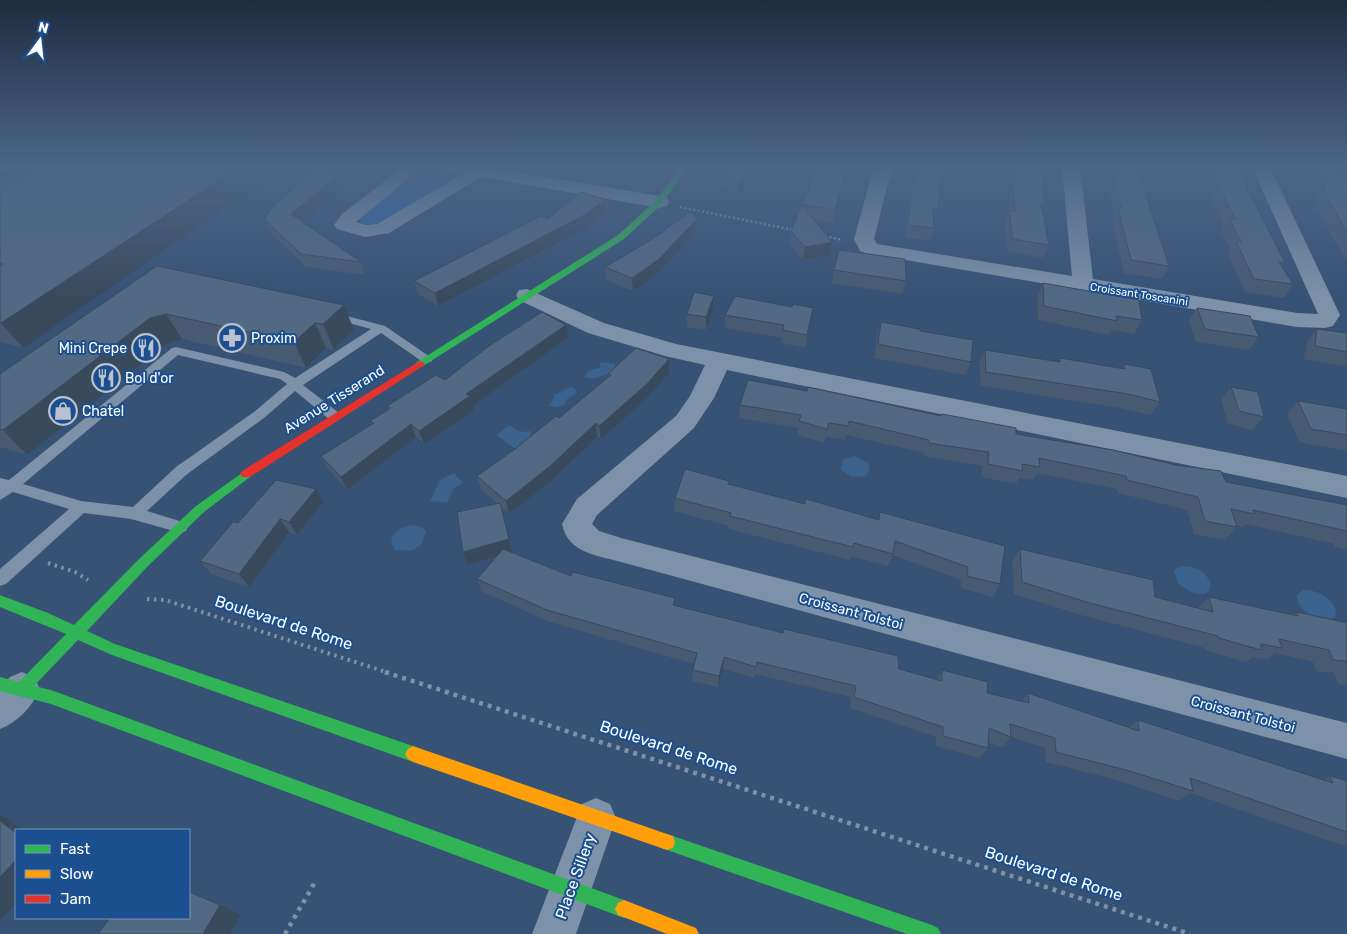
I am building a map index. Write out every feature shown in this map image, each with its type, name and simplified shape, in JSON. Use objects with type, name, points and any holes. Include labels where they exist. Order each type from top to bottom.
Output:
[{"type":"main road","name":"Avenue Tisserand","points":[[7,695],[77,633],[181,527],[234,482],[334,416],[626,233],[651,211]]},
{"type":"main road","points":[[0,601],[112,649],[932,934]]},
{"type":"main road","points":[[7,695],[51,697],[690,934]]},
{"type":"street","points":[[358,211],[344,225],[365,231],[382,229],[414,211]]},
{"type":"street","name":"Croissant Toscanini","points":[[871,211],[864,235],[864,243],[867,247],[888,253],[1297,320],[1325,321],[1329,312],[1281,211]]},
{"type":"street","points":[[1075,211],[1083,285]]},
{"type":"street","points":[[527,296],[580,322],[614,335],[718,360],[1347,487]]},
{"type":"street","name":"Croissant Tolstoi","points":[[718,360],[701,398],[688,418],[587,507],[577,524],[579,533],[595,542],[621,550],[1347,741]]},
{"type":"street","name":"Place Sillery","points":[[554,934],[596,818]]},
{"type":"lane","points":[[318,312],[381,328],[427,358]]},
{"type":"lane","points":[[135,514],[181,471],[259,415],[295,384],[381,328]]},
{"type":"lane","points":[[4,488],[176,351],[284,376],[334,416]]},
{"type":"lane","points":[[4,488],[81,507],[104,507],[143,514],[181,527]]},
{"type":"lane","points":[[0,580],[81,507]]},
{"type":"path","points":[[697,211],[801,232]]},
{"type":"path","points":[[820,235],[848,241]]},
{"type":"path","points":[[46,562],[75,572],[95,586]]},
{"type":"path","name":"Boulevard de Rome","points":[[145,599],[164,600],[1190,934]]},
{"type":"path","points":[[285,934],[315,882]]},
{"type":"shaded area","points":[[370,211],[406,211],[379,222],[368,224],[360,222],[360,219]]},
{"type":"shaded area","points":[[601,362],[615,364],[616,371],[594,379],[584,377],[589,370],[599,368]]},
{"type":"shaded area","points":[[571,387],[577,390],[575,395],[567,399],[564,405],[549,406],[554,395]]},
{"type":"shaded area","points":[[509,425],[520,432],[531,431],[530,447],[514,448],[496,435]]},
{"type":"shaded area","points":[[855,456],[868,463],[870,470],[866,476],[852,477],[841,470],[842,460]]},
{"type":"shaded area","points":[[454,473],[463,483],[454,488],[447,503],[430,501],[440,480]]},
{"type":"shaded area","points":[[414,525],[423,528],[426,532],[421,545],[411,551],[395,550],[391,542],[394,534],[406,526]]},
{"type":"shaded area","points":[[1182,566],[1196,568],[1203,573],[1211,584],[1209,591],[1201,594],[1193,593],[1178,583],[1174,570]]},
{"type":"shaded area","points":[[1303,590],[1314,591],[1327,598],[1336,609],[1335,617],[1329,619],[1317,618],[1305,612],[1298,601],[1297,595]]},
{"type":"building","points":[[0,211],[173,211],[1,323],[0,266],[3,264],[0,263]]},
{"type":"building","points":[[270,211],[295,211],[291,214],[361,262],[301,254],[264,219]]},
{"type":"building","points":[[558,211],[590,211],[435,293],[414,281],[541,216],[548,219]]},
{"type":"building","points":[[800,211],[807,211],[832,242],[805,247],[791,231]]},
{"type":"building","points":[[910,211],[933,211],[934,228],[908,225]]},
{"type":"building","points":[[1009,211],[1042,211],[1049,245],[1013,239]]},
{"type":"building","points":[[1119,211],[1151,211],[1169,266],[1131,260]]},
{"type":"building","points":[[1231,211],[1258,211],[1285,263],[1279,262],[1293,284],[1254,279],[1236,242],[1241,242],[1229,218],[1235,219]]},
{"type":"building","points":[[1335,211],[1347,211],[1347,233]]},
{"type":"building","points":[[690,212],[697,219],[659,259],[632,278],[605,267],[651,240]]},
{"type":"building","points":[[839,250],[905,259],[906,281],[834,270]]},
{"type":"building","points":[[157,266],[344,305],[323,324],[315,323],[294,342],[166,314],[150,318],[3,430],[0,429],[0,374]]},
{"type":"building","points":[[1043,283],[1139,300],[1142,320],[1116,316],[1117,321],[1044,306]]},
{"type":"building","points":[[694,292],[714,296],[706,317],[687,314]]},
{"type":"building","points":[[735,296],[792,307],[793,304],[813,308],[807,335],[783,330],[784,325],[725,315]]},
{"type":"building","points":[[1197,308],[1250,316],[1259,337],[1205,329]]},
{"type":"building","points":[[542,312],[566,325],[466,394],[470,396],[419,431],[411,424],[341,477],[321,456],[374,423],[370,421],[391,408],[387,406],[436,375],[445,380],[489,346]]},
{"type":"building","points":[[881,322],[973,340],[971,362],[878,344]]},
{"type":"building","points":[[1317,329],[1347,333],[1347,352],[1315,346]]},
{"type":"building","points":[[636,348],[669,359],[647,384],[599,426],[596,423],[549,467],[506,501],[477,476],[556,416],[559,418],[611,375],[608,374]]},
{"type":"building","points":[[985,350],[1060,362],[1060,358],[1125,369],[1124,364],[1151,369],[1160,402],[1128,394],[986,372]]},
{"type":"building","points":[[748,380],[807,391],[808,387],[941,416],[942,414],[1016,428],[1016,434],[1113,450],[1175,465],[1221,471],[1226,482],[1347,505],[1347,531],[1253,510],[1255,514],[1231,509],[1237,527],[1205,521],[1198,497],[1127,480],[1126,476],[1039,458],[1040,467],[1022,464],[1023,471],[988,464],[989,452],[929,443],[929,440],[849,421],[848,426],[829,423],[827,429],[799,421],[801,415],[740,405]]},
{"type":"building","points":[[1231,387],[1258,392],[1264,417],[1239,411]]},
{"type":"building","points":[[1298,401],[1347,409],[1347,435],[1311,429]]},
{"type":"building","points":[[685,469],[729,481],[728,484],[805,504],[806,499],[879,520],[880,512],[1005,546],[1000,584],[967,576],[968,567],[895,541],[893,554],[854,543],[853,547],[730,516],[731,513],[675,498]]},
{"type":"building","points":[[276,480],[316,489],[289,522],[280,519],[239,574],[200,561],[233,522],[238,523]]},
{"type":"building","points":[[500,503],[509,539],[463,552],[457,512]]},
{"type":"building","points":[[503,549],[571,576],[573,572],[675,598],[673,605],[783,633],[784,629],[898,656],[899,669],[942,681],[942,670],[988,682],[987,693],[1029,703],[1028,693],[1139,731],[1138,720],[1333,783],[1330,776],[1347,781],[1347,832],[1190,778],[1193,791],[1130,771],[1056,752],[1055,738],[1010,724],[1011,737],[989,728],[988,748],[943,736],[943,727],[854,697],[856,686],[757,662],[756,667],[724,657],[719,676],[693,670],[697,653],[547,610],[477,579]]},
{"type":"building","points":[[1020,549],[1153,580],[1155,597],[1213,612],[1209,597],[1298,616],[1297,612],[1347,623],[1347,661],[1333,660],[1329,650],[1279,639],[1282,648],[1261,644],[1261,650],[1219,638],[1218,636],[1090,603],[1022,582]]},
{"type":"building","points":[[0,821],[15,832],[15,861],[0,877]]},
{"type":"building","points":[[190,892],[220,905],[203,934],[98,934],[109,919],[190,919]]},
{"type":"traffic: fast","points":[[420,364],[621,237],[650,211]]},
{"type":"traffic: fast","points":[[22,689],[144,562],[200,509],[246,474]]},
{"type":"traffic: fast","points":[[0,601],[43,617],[112,649],[413,754]]},
{"type":"traffic: fast","points":[[0,684],[51,697],[624,909]]},
{"type":"traffic: fast","points":[[667,842],[932,934]]},
{"type":"traffic: slow","points":[[413,754],[667,842]]},
{"type":"traffic: slow","points":[[624,909],[690,934]]},
{"type":"traffic: jam","points":[[246,474],[420,364]]},
{"type":"place","name":"Proxim","points":[[232,338]]},
{"type":"place","name":"Mini Crepe","points":[[146,348]]},
{"type":"place","name":"Bol d'or","points":[[106,378]]},
{"type":"place","name":"Chatel","points":[[63,411]]}]
